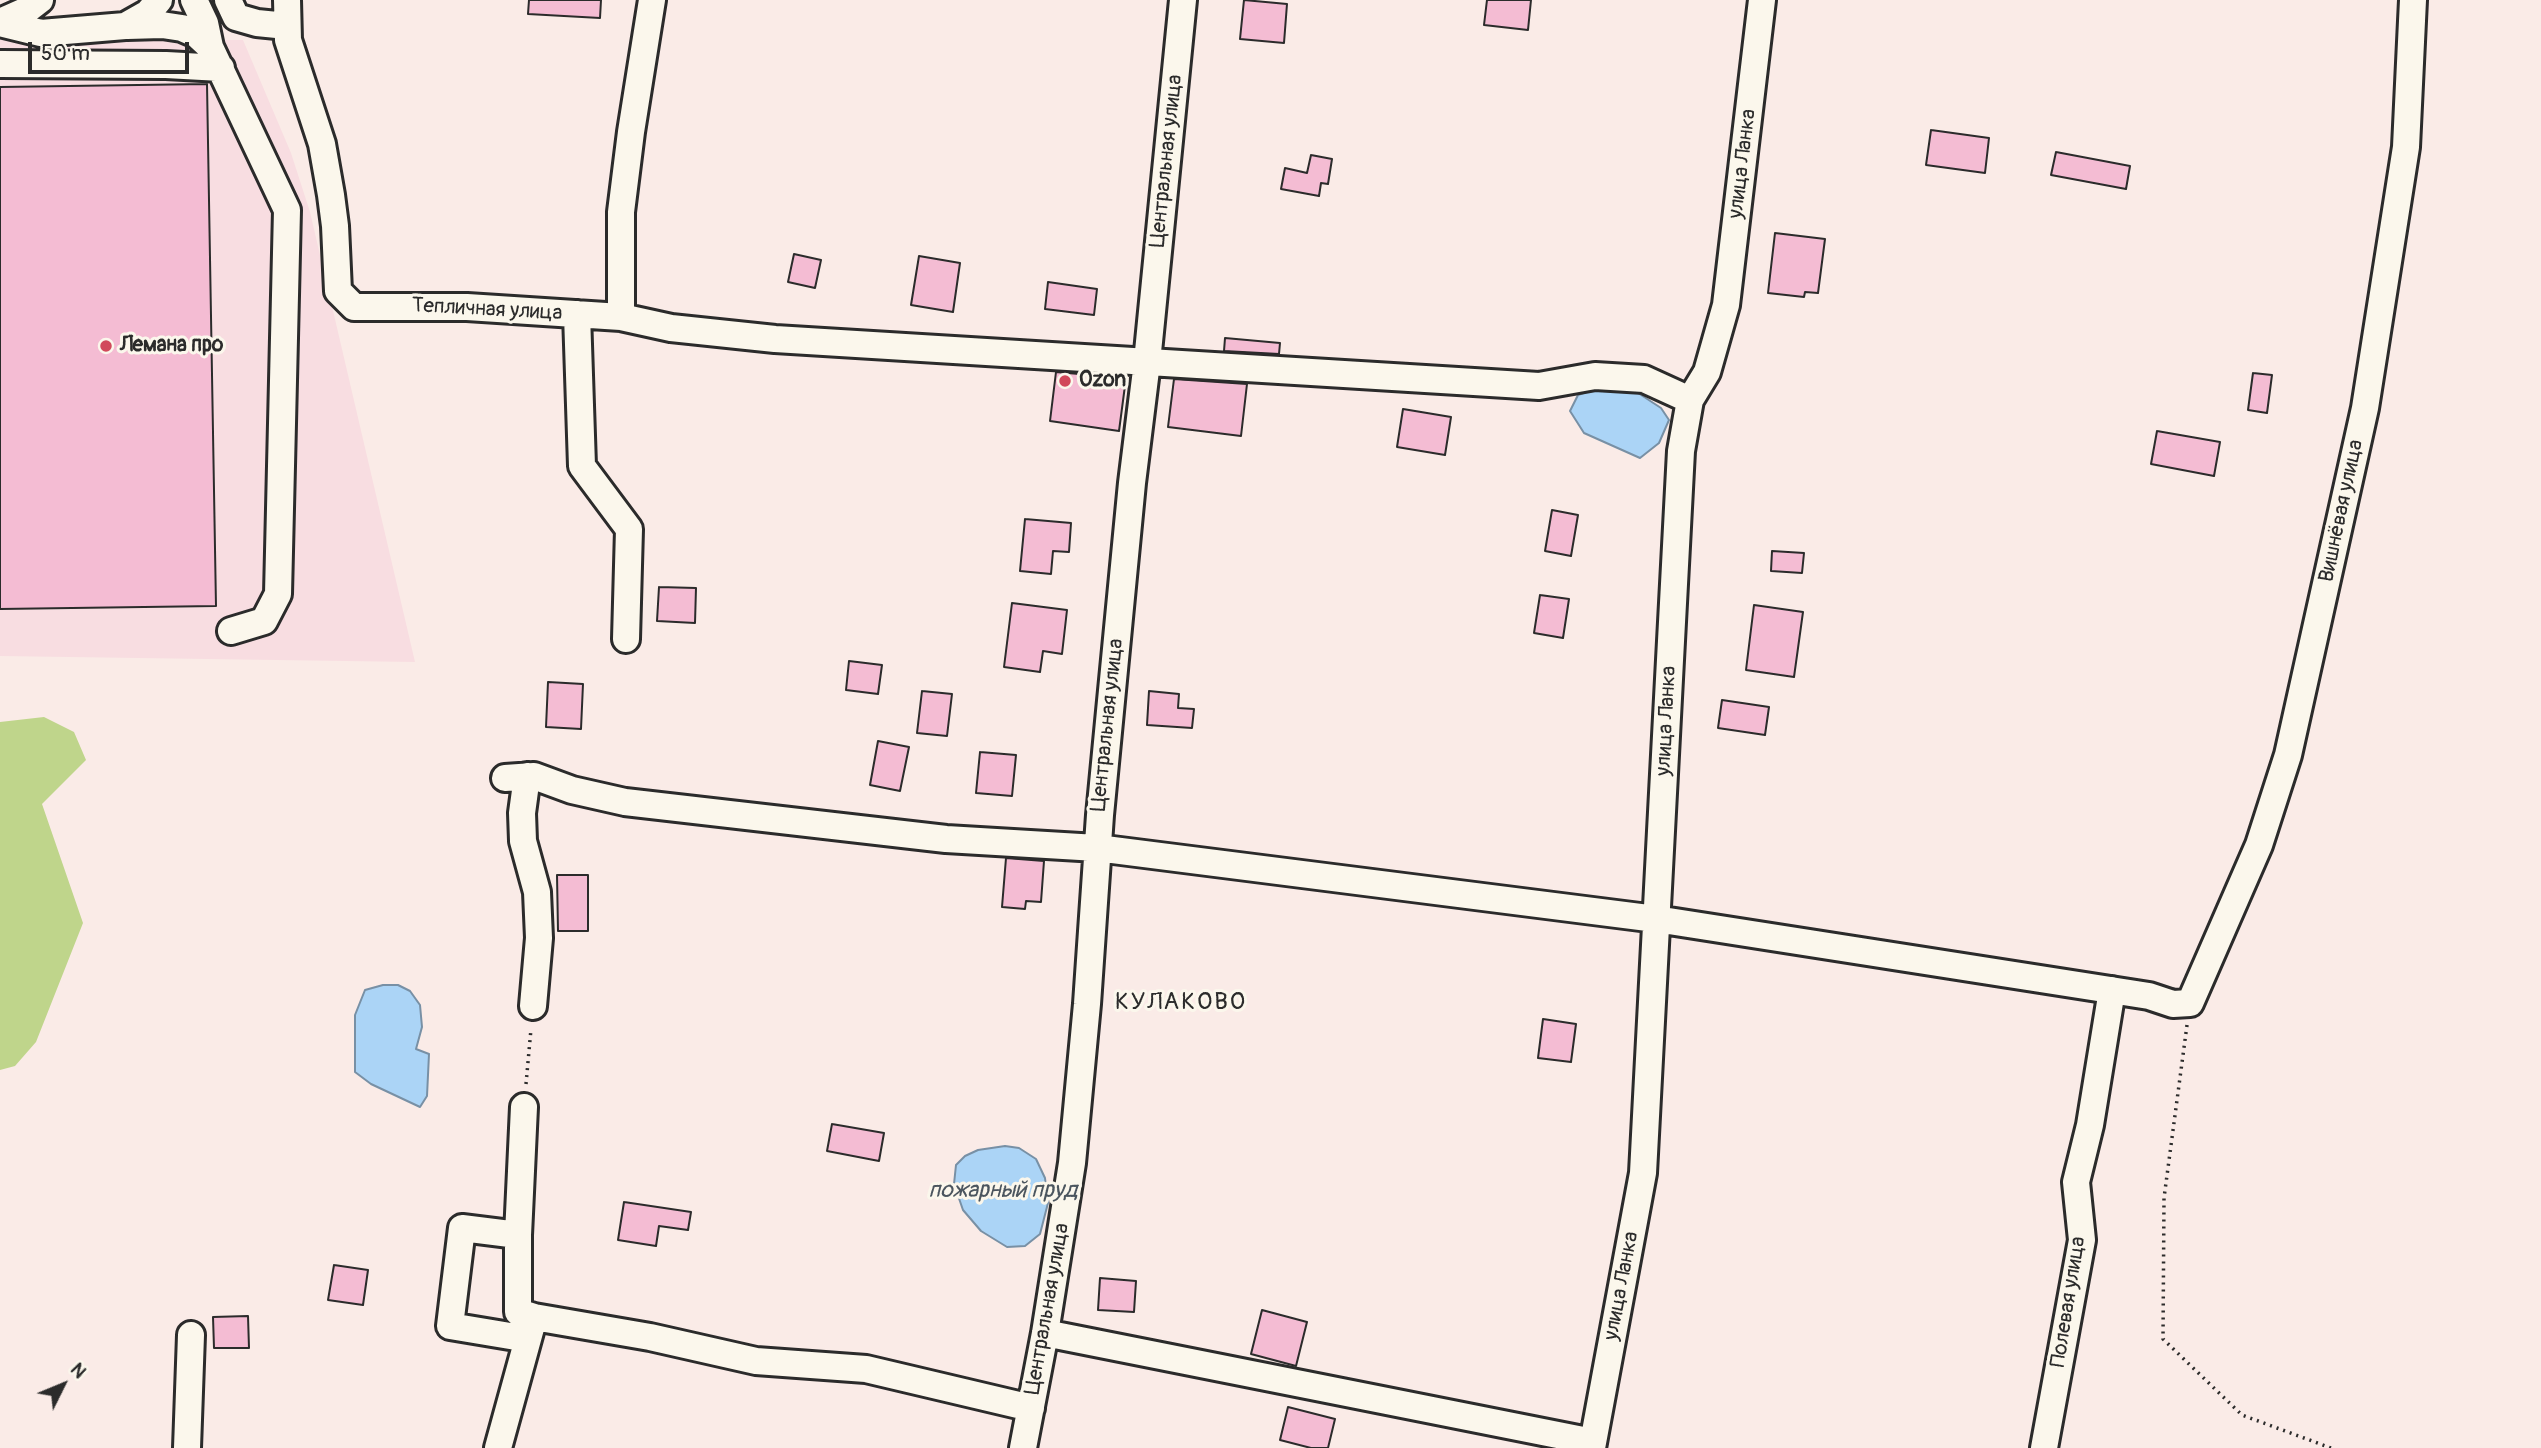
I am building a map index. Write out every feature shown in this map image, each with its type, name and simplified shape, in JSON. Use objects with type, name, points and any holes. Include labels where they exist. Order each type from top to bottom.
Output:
[{"type":"street","points":[[0,22],[27,10],[40,0]]},
{"type":"street","points":[[125,26],[148,13],[159,0]]},
{"type":"street","points":[[194,0],[216,57],[287,210],[278,594],[264,621],[231,631]]},
{"type":"street","points":[[228,0],[236,17],[257,23],[287,13]]},
{"type":"street","points":[[621,317],[621,212],[652,0]]},
{"type":"street","name":"Центральная улица","points":[[1023,1448],[1045,1333],[1072,1163],[1087,1004],[1097,848],[1183,0]]},
{"type":"street","name":"улица Ланка","points":[[1592,1445],[1643,1173],[1681,451],[1690,400],[1707,372],[1727,305],[1762,0]]},
{"type":"street","name":"Вишнёвая улица","points":[[2190,1003],[2259,845],[2291,742],[2365,408],[2406,147],[2413,0]]},
{"type":"street","name":"Тепличная улица","points":[[287,13],[288,40],[322,144],[335,226],[338,290],[354,307],[467,307],[577,314],[621,317],[671,328],[775,339],[1539,386],[1595,376],[1644,379],[1690,400]]},
{"type":"street","points":[[0,22],[41,33],[125,26],[162,25],[182,28],[196,34],[216,57]]},
{"type":"street","points":[[0,64],[166,65],[216,57]]},
{"type":"street","points":[[577,314],[582,466],[629,528],[626,639]]},
{"type":"street","points":[[533,1006],[539,938],[537,892],[523,841],[516,777],[534,776],[572,790],[625,802],[946,839],[1097,848],[1656,919],[2149,996],[2174,1004],[2190,1003]]},
{"type":"street","name":"Полевая улица","points":[[2044,1448],[2082,1240],[2076,1182],[2090,1125],[2112,990]]},
{"type":"street","points":[[524,1107],[517,1235],[518,1312],[531,1328]]},
{"type":"street","points":[[517,1235],[462,1228],[450,1326],[531,1328],[650,1337],[756,1361],[866,1369],[1031,1408]]},
{"type":"street","points":[[498,1448],[531,1328]]},
{"type":"street","points":[[1045,1333],[1592,1445]]},
{"type":"street","points":[[187,1448],[191,1335]]},
{"type":"path","points":[[2190,1003],[2164,1198],[2163,1339],[2242,1415],[2331,1448]]},
{"type":"path","points":[[524,1107],[533,1006]]},
{"type":"shaded area","points":[[0,35],[56,40],[243,40],[291,153],[310,212],[415,662],[0,656]]},
{"type":"green space","points":[[44,717],[74,732],[86,760],[42,804],[83,923],[36,1042],[15,1066],[0,1070],[0,722]]},
{"type":"water","points":[[1601,387],[1635,391],[1661,408],[1669,420],[1659,443],[1640,458],[1584,433],[1570,411],[1578,395]]},
{"type":"water","points":[[383,985],[398,985],[410,991],[420,1005],[422,1027],[416,1049],[429,1054],[427,1096],[420,1107],[371,1084],[355,1072],[355,1015],[365,990]]},
{"type":"water","name":"пожарный пруд","points":[[1005,1146],[1019,1148],[1036,1159],[1045,1178],[1048,1203],[1040,1234],[1025,1246],[1007,1247],[981,1231],[963,1210],[954,1184],[956,1165],[965,1156],[978,1150]]},
{"type":"building","points":[[529,0],[601,0],[600,18],[528,14]]},
{"type":"building","points":[[1244,0],[1287,4],[1284,43],[1240,39]]},
{"type":"building","points":[[1487,0],[1531,0],[1528,30],[1484,25]]},
{"type":"building","name":"Лемана про","points":[[207,84],[216,606],[0,609],[0,87]]},
{"type":"building","points":[[1931,130],[1989,138],[1985,173],[1926,165]]},
{"type":"building","points":[[2056,152],[2130,166],[2126,189],[2051,175]]},
{"type":"building","points":[[1311,155],[1332,159],[1328,184],[1321,183],[1319,196],[1281,189],[1285,168],[1307,173]]},
{"type":"building","points":[[1775,233],[1825,239],[1818,293],[1805,292],[1804,297],[1768,293]]},
{"type":"building","points":[[794,254],[821,260],[815,288],[788,282]]},
{"type":"building","points":[[919,256],[960,263],[953,312],[911,305]]},
{"type":"building","points":[[1048,282],[1097,289],[1094,315],[1045,309]]},
{"type":"building","points":[[1225,338],[1280,343],[1279,354],[1224,351]]},
{"type":"building","points":[[1056,372],[1126,378],[1119,431],[1050,421]]},
{"type":"building","points":[[2253,373],[2272,375],[2267,413],[2248,410]]},
{"type":"building","points":[[1174,379],[1247,384],[1241,436],[1168,427]]},
{"type":"building","points":[[1403,409],[1451,417],[1445,455],[1397,447]]},
{"type":"building","points":[[2157,431],[2220,442],[2214,476],[2151,464]]},
{"type":"building","points":[[1552,510],[1578,515],[1571,556],[1545,551]]},
{"type":"building","points":[[1025,519],[1071,523],[1069,552],[1053,551],[1051,574],[1020,571]]},
{"type":"building","points":[[1772,551],[1804,553],[1802,573],[1771,571]]},
{"type":"building","points":[[659,587],[696,588],[695,623],[657,621]]},
{"type":"building","points":[[1540,595],[1569,599],[1563,638],[1534,633]]},
{"type":"building","points":[[1012,603],[1067,610],[1062,654],[1043,651],[1040,672],[1004,667]]},
{"type":"building","points":[[1754,605],[1803,612],[1794,677],[1746,670]]},
{"type":"building","points":[[849,661],[882,665],[878,694],[846,690]]},
{"type":"building","points":[[548,682],[583,684],[581,729],[546,727]]},
{"type":"building","points":[[922,691],[952,694],[947,736],[917,733]]},
{"type":"building","points":[[1149,691],[1179,694],[1178,708],[1194,709],[1192,728],[1147,725]]},
{"type":"building","points":[[1722,700],[1769,707],[1765,735],[1718,728]]},
{"type":"building","points":[[878,741],[909,747],[900,791],[870,785]]},
{"type":"building","points":[[980,752],[1016,755],[1012,796],[976,793]]},
{"type":"building","points":[[1006,858],[1044,861],[1041,902],[1026,901],[1025,909],[1002,907]]},
{"type":"building","points":[[557,875],[588,875],[588,931],[558,931]]},
{"type":"building","points":[[1543,1019],[1576,1024],[1571,1062],[1538,1058]]},
{"type":"building","points":[[832,1124],[884,1133],[879,1161],[827,1151]]},
{"type":"building","points":[[624,1202],[691,1212],[688,1230],[659,1226],[656,1246],[618,1240]]},
{"type":"building","points":[[334,1265],[368,1270],[363,1305],[328,1300]]},
{"type":"building","points":[[1100,1278],[1136,1281],[1134,1312],[1098,1310]]},
{"type":"building","points":[[1262,1310],[1307,1322],[1296,1366],[1251,1354]]},
{"type":"building","points":[[248,1316],[249,1348],[214,1348],[213,1317]]},
{"type":"building","points":[[1288,1407],[1335,1419],[1328,1448],[1311,1448],[1280,1440]]},
{"type":"place","name":"Лемана про","points":[[106,346]]},
{"type":"place","name":"Ozon","points":[[1065,381]]},
{"type":"district","name":"КУЛАКОВО","points":[[1181,1003]]}]
